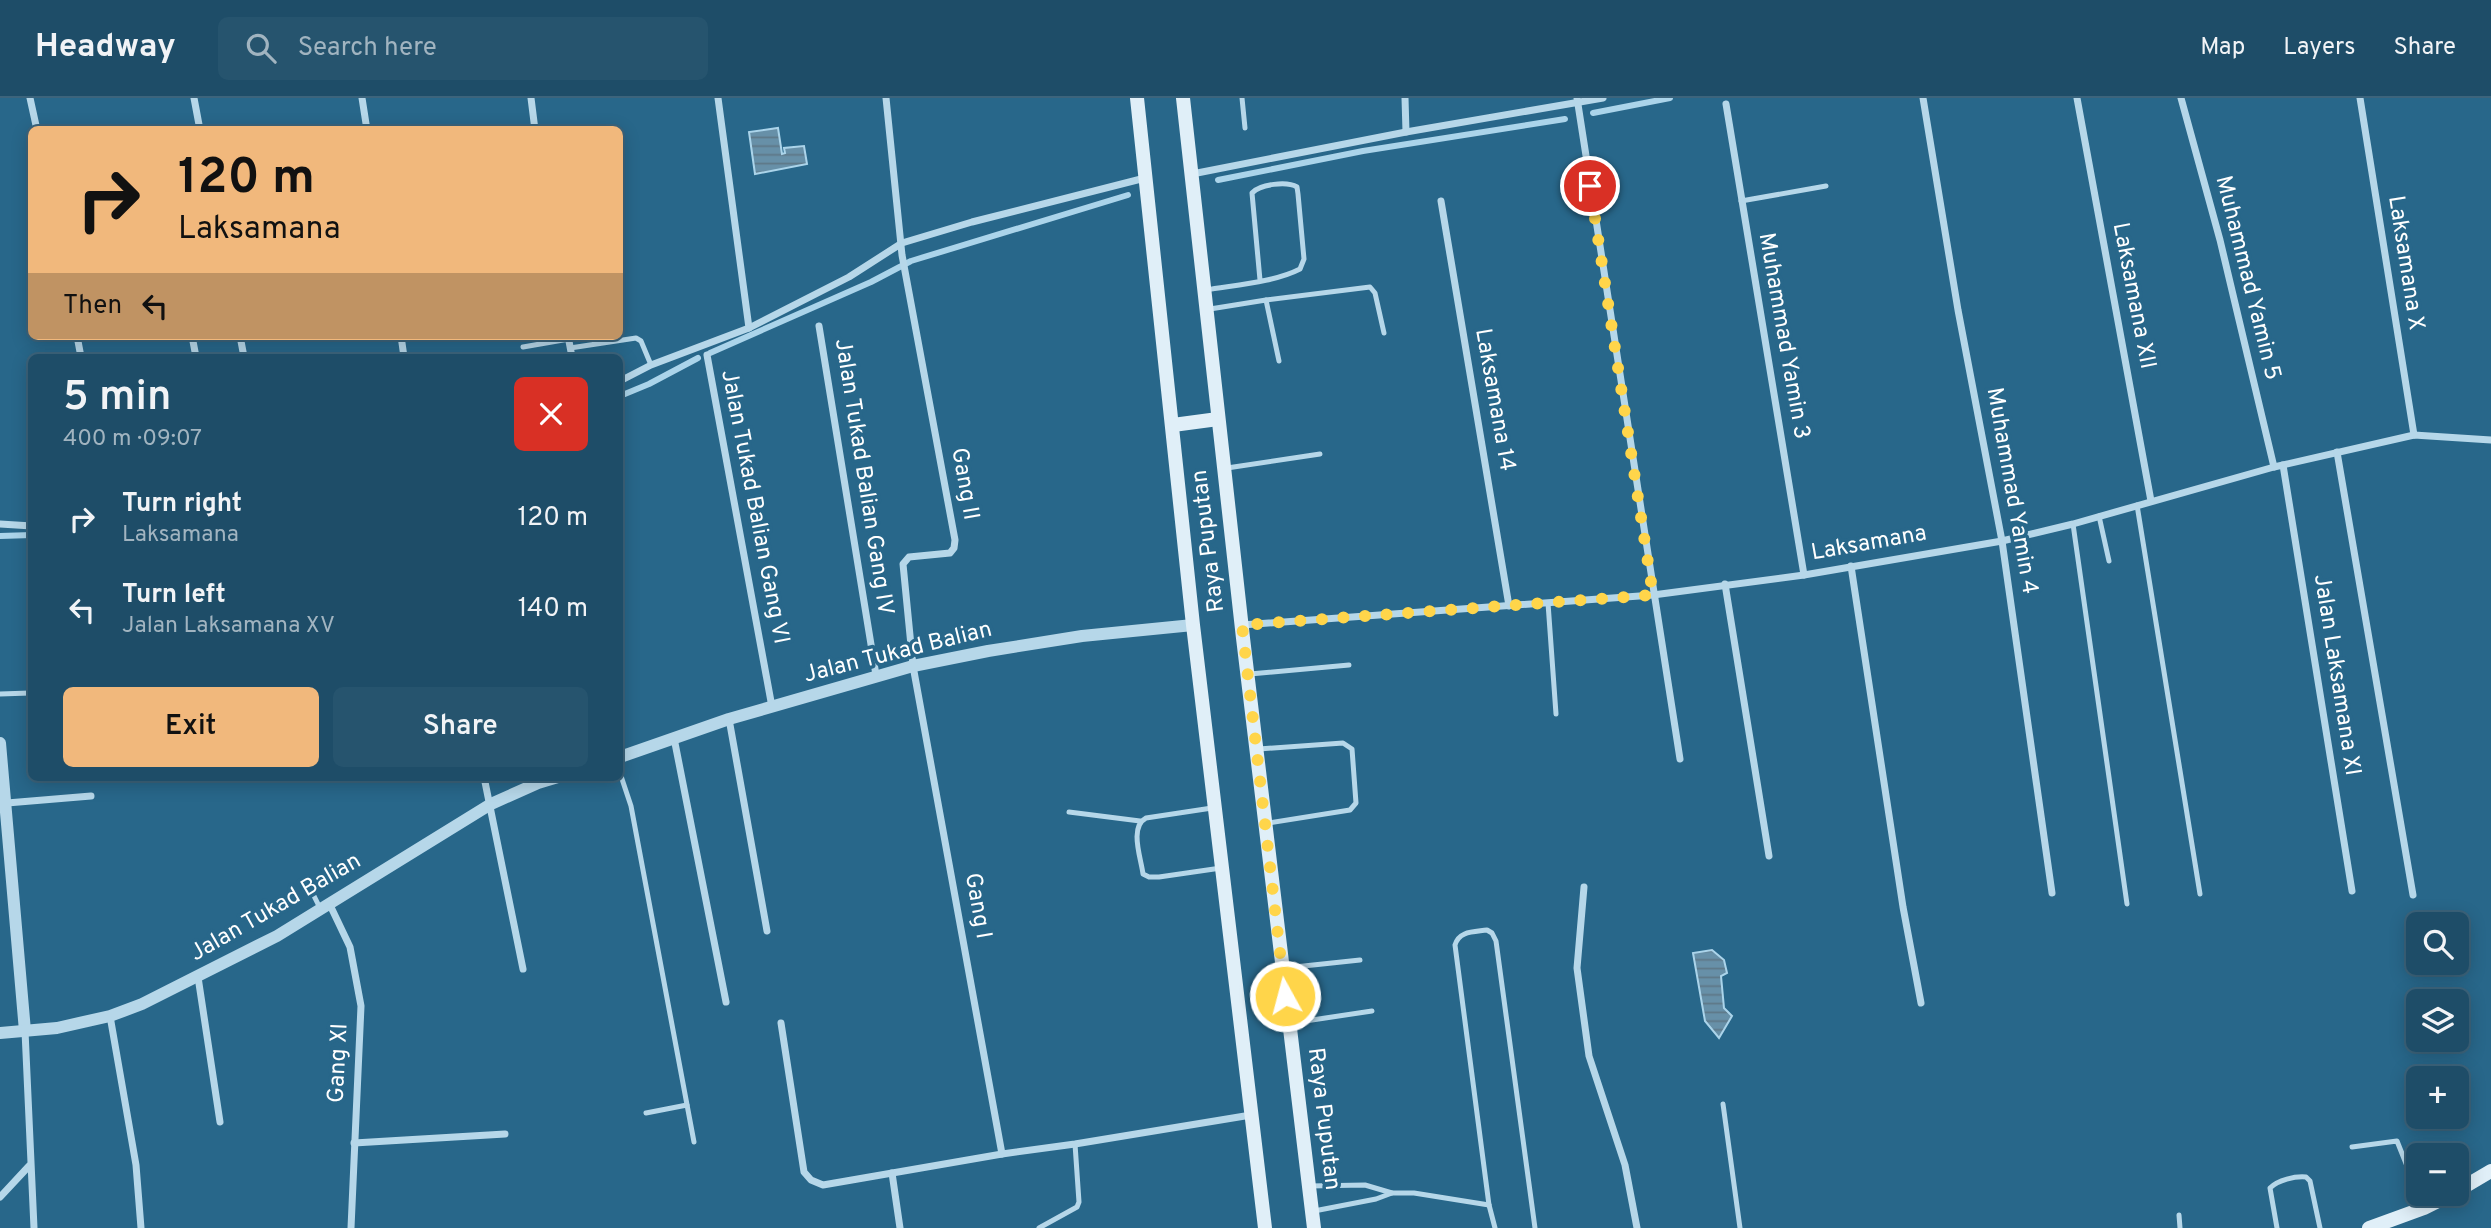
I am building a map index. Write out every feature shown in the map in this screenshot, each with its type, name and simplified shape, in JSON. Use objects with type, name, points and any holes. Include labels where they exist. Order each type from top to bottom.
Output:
[{"type":"main road","name":"Raya Puputan","points":[[1137,98],[1193,625],[1265,1228]]},
{"type":"main road","name":"Raya Puputan","points":[[1183,98],[1247,674],[1314,1228]]},
{"type":"main road","points":[[1173,425],[1218,419]]},
{"type":"main road","points":[[2469,1184],[2491,1171]]},
{"type":"main road","points":[[2369,1228],[2428,1206]]},
{"type":"street","points":[[30,98],[36,126]]},
{"type":"street","points":[[194,98],[199,126]]},
{"type":"street","points":[[362,98],[366,126]]},
{"type":"street","points":[[531,98],[534,126]]},
{"type":"street","points":[[718,98],[749,328]]},
{"type":"street","name":"Gang II","points":[[886,98],[902,255],[955,540],[950,553],[909,557],[903,564],[913,666]]},
{"type":"street","points":[[1405,98],[1406,132]]},
{"type":"street","points":[[1192,174],[1578,100],[1603,98]]},
{"type":"street","name":"Muhammad Yamin 4","points":[[1923,98],[1958,310],[2002,541],[2052,893]]},
{"type":"street","name":"Laksamana XII","points":[[2077,98],[2151,501]]},
{"type":"street","name":"Muhammad Yamin 5","points":[[2181,98],[2278,466]]},
{"type":"street","name":"Laksamana X","points":[[2360,98],[2414,435]]},
{"type":"street","points":[[1578,100],[1680,760]]},
{"type":"street","name":"Muhammad Yamin 3","points":[[1726,104],[1804,575]]},
{"type":"street","points":[[623,379],[651,365],[749,328],[849,277],[902,243],[972,222],[1146,178]]},
{"type":"street","name":"Laksamana 14","points":[[1441,201],[1509,606]]},
{"type":"street","name":"Jalan Tukad Balian Gang IV","points":[[819,326],[876,675]]},
{"type":"street","name":"Jalan Tukad Balian Gang VI","points":[[706,355],[772,708]]},
{"type":"street","name":"Laksamana","points":[[1242,625],[1653,595],[1804,575],[2002,541],[2073,524],[2278,466],[2414,435],[2491,440]]},
{"type":"street","points":[[2337,452],[2413,895]]},
{"type":"street","name":"Jalan Laksamana XI","points":[[2278,466],[2352,891]]},
{"type":"street","points":[[0,524],[28,526]]},
{"type":"street","points":[[1851,566],[1903,907],[1921,1003]]},
{"type":"street","points":[[1725,584],[1769,856]]},
{"type":"street","name":"Jalan Tukad Balian","points":[[623,756],[729,719],[913,666],[988,650],[1082,636],[1193,625]]},
{"type":"street","name":"Gang I","points":[[913,666],[1002,1154]]},
{"type":"street","points":[[729,719],[767,931]]},
{"type":"street","points":[[674,737],[726,1002]]},
{"type":"street","points":[[0,743],[25,1031],[29,1166],[34,1228]]},
{"type":"street","points":[[485,781],[523,969]]},
{"type":"street","name":"Jalan Tukad Balian","points":[[0,1034],[57,1028],[110,1016],[198,977],[325,908],[491,804],[535,781]]},
{"type":"street","points":[[7,803],[91,796]]},
{"type":"street","points":[[1584,887],[1577,968],[1590,1056],[1625,1165],[1637,1228]]},
{"type":"street","name":"Gang XI","points":[[325,908],[350,947],[361,1006],[351,1228]]},
{"type":"street","points":[[198,977],[220,1122]]},
{"type":"street","points":[[110,1016],[136,1165],[141,1228]]},
{"type":"street","points":[[781,1023],[804,1172],[811,1181],[823,1185],[1252,1115]]},
{"type":"street","points":[[354,1143],[505,1134]]},
{"type":"street","points":[[0,1197],[29,1166]]},
{"type":"street","points":[[892,1173],[900,1228]]},
{"type":"lane","points":[[1242,98],[1245,128]]},
{"type":"lane","points":[[1204,290],[1260,280],[1291,274],[1300,269],[1304,259],[1297,187],[1292,184],[1260,187],[1252,193],[1260,280]]},
{"type":"lane","points":[[1741,201],[1826,186]]},
{"type":"lane","points":[[1206,310],[1370,287],[1375,293],[1384,333]]},
{"type":"lane","points":[[1266,300],[1279,361]]},
{"type":"lane","points":[[571,353],[636,338],[641,341],[651,365]]},
{"type":"lane","points":[[523,347],[554,340]]},
{"type":"lane","points":[[1224,468],[1321,454]]},
{"type":"lane","points":[[2137,505],[2200,894]]},
{"type":"lane","points":[[2099,516],[2109,561]]},
{"type":"lane","points":[[2073,524],[2127,904]]},
{"type":"lane","points":[[1548,603],[1556,714]]},
{"type":"lane","points":[[1247,674],[1349,665]]},
{"type":"lane","points":[[0,694],[28,693]]},
{"type":"lane","points":[[1256,750],[1343,743],[1352,749],[1356,803],[1354,807],[1350,810],[1265,824]]},
{"type":"lane","points":[[623,781],[631,806],[694,1142]]},
{"type":"lane","points":[[1069,812],[1140,821],[1215,807]]},
{"type":"lane","points":[[1140,821],[1136,829],[1143,874],[1149,877],[1222,868]]},
{"type":"lane","points":[[307,882],[325,908]]},
{"type":"lane","points":[[1495,1228],[1489,1205],[1455,945],[1462,934],[1487,930],[1496,941],[1535,1228]]},
{"type":"lane","points":[[1282,968],[1360,960]]},
{"type":"lane","points":[[1288,1024],[1372,1011]]},
{"type":"lane","points":[[1723,1104],[1740,1228]]},
{"type":"lane","points":[[646,1113],[687,1105]]},
{"type":"lane","points":[[2352,1147],[2397,1142],[2424,1208]]},
{"type":"lane","points":[[1039,1228],[1077,1207],[1079,1202],[1075,1144]]},
{"type":"lane","points":[[2277,1228],[2270,1188],[2275,1183],[2301,1176],[2310,1181],[2320,1228]]},
{"type":"lane","points":[[1309,1185],[1349,1184],[1374,1187],[1392,1193],[1414,1193],[1489,1205]]},
{"type":"lane","points":[[1311,1212],[1376,1199],[1392,1193]]},
{"type":"lane","points":[[2179,1215],[2180,1228]]},
{"type":"water","points":[[778,128],[782,154],[785,153],[784,148],[804,146],[807,164],[755,174],[749,132]]},
{"type":"water","points":[[1712,950],[1724,960],[1727,973],[1721,976],[1724,1008],[1732,1016],[1719,1038],[1705,1021],[1693,953]]},
{"type":"waterway","points":[[1593,113],[1670,98]]},
{"type":"waterway","points":[[1218,180],[1363,151],[1565,119]]},
{"type":"waterway","points":[[710,353],[871,282],[911,261],[1128,195]]},
{"type":"waterway","points":[[623,395],[698,358]]},
{"type":"waterway","points":[[0,536],[28,535]]},
{"type":"route","points":[[1285,996],[1242,625],[1653,595],[1590,186]]}]
